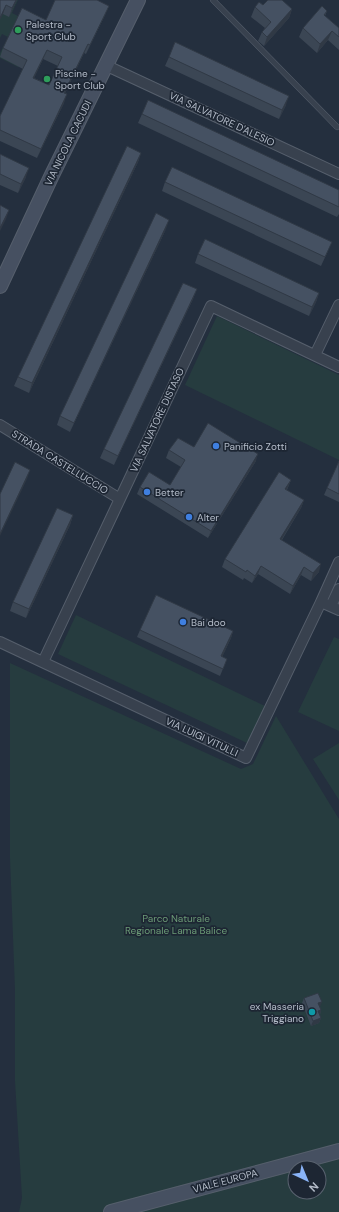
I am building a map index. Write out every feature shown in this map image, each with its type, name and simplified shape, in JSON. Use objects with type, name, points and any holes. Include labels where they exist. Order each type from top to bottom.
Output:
[{"type":"street","name":"VIA NICOLA CACUDI","points":[[0,286],[138,0]]},
{"type":"street","name":"VIA SALVATORE D'ALESIO","points":[[106,65],[339,174]]},
{"type":"street","points":[[315,355],[339,305]]},
{"type":"street","name":"VIA SALVATORE DISTASO","points":[[43,662],[211,306],[339,367]]},
{"type":"street","name":"STRADA CASTELLUCCIO","points":[[0,425],[120,499]]},
{"type":"street","points":[[330,606],[339,562]]},
{"type":"street","points":[[330,606],[339,589]]},
{"type":"street","name":"VIA LUIGI VITULLI","points":[[0,642],[246,758],[330,606]]},
{"type":"street","name":"VIALE EUROPA","points":[[111,1212],[339,1151]]},
{"type":"lane","points":[[213,0],[337,127]]},
{"type":"green space","name":"Palestra - Sport Club","points":[[0,0],[18,0],[12,13],[38,26],[18,67],[0,58],[0,53],[8,37],[2,34],[0,38]]},
{"type":"green space","points":[[217,316],[339,375],[339,460],[185,385]]},
{"type":"green space","points":[[76,615],[265,706],[247,743],[58,654]]},
{"type":"green space","points":[[334,637],[339,639],[339,731],[298,712]]},
{"type":"green space","name":"Parco Naturale Regionale Lama Balice","points":[[10,663],[241,769],[253,764],[276,716],[339,819],[339,1212],[19,1212],[22,1198],[15,1081],[15,990],[10,858]]},
{"type":"green space","points":[[339,743],[339,800],[313,759]]},
{"type":"building","points":[[0,0],[16,0],[12,8],[6,5],[0,18]]},
{"type":"building","name":"Piscine - Sport Club","points":[[55,0],[97,0],[109,6],[64,93],[67,94],[41,149],[0,130],[0,116],[27,60],[3,48],[22,8],[46,20]],"holes":[[[47,50],[62,57],[49,85],[33,78]]]},
{"type":"building","points":[[268,0],[282,0],[292,9],[267,37],[262,32],[271,22],[255,7],[259,2],[263,5]]},
{"type":"building","points":[[322,6],[327,11],[324,15],[339,28],[339,37],[332,31],[320,44],[303,28]]},
{"type":"building","points":[[175,42],[289,96],[282,110],[169,57]]},
{"type":"building","points":[[148,100],[339,190],[339,207],[142,114]]},
{"type":"building","points":[[127,146],[141,153],[32,383],[18,377]]},
{"type":"building","points":[[0,154],[29,168],[21,184],[0,174]]},
{"type":"building","points":[[172,167],[332,242],[325,257],[165,182]]},
{"type":"building","points":[[0,205],[9,210],[0,228]]},
{"type":"building","points":[[156,213],[169,220],[74,423],[60,416]]},
{"type":"building","points":[[205,239],[319,293],[312,307],[198,254]]},
{"type":"building","points":[[183,283],[197,289],[118,456],[104,449]]},
{"type":"building","points":[[208,423],[258,454],[211,531],[140,487],[149,472],[170,485],[185,460],[169,450],[178,438],[194,447]]},
{"type":"building","points":[[339,461],[339,494],[327,488]]},
{"type":"building","points":[[15,462],[30,470],[0,534],[0,494]]},
{"type":"building","points":[[279,472],[291,480],[285,489],[304,500],[280,539],[321,564],[313,573],[304,567],[293,586],[261,566],[255,576],[247,570],[246,572],[225,559]]},
{"type":"building","points":[[57,508],[73,515],[29,609],[13,602]]},
{"type":"building","points":[[156,595],[233,631],[221,656],[227,659],[223,669],[140,630]]},
{"type":"building","name":"ex Masseria Triggiano","points":[[318,993],[322,1002],[318,1003],[321,1010],[318,1011],[321,1018],[313,1021],[304,998]]},
{"type":"place","name":"Palestra - Sport Club","points":[[18,30]]},
{"type":"place","name":"Piscine - Sport Club","points":[[47,79]]},
{"type":"place","name":"Panificio Zotti","points":[[216,446]]},
{"type":"place","name":"Better","points":[[147,492]]},
{"type":"place","name":"Alter","points":[[189,517]]},
{"type":"place","name":"Bai doo","points":[[183,622]]},
{"type":"place","name":"ex Masseria Triggiano","points":[[312,1012]]}]
